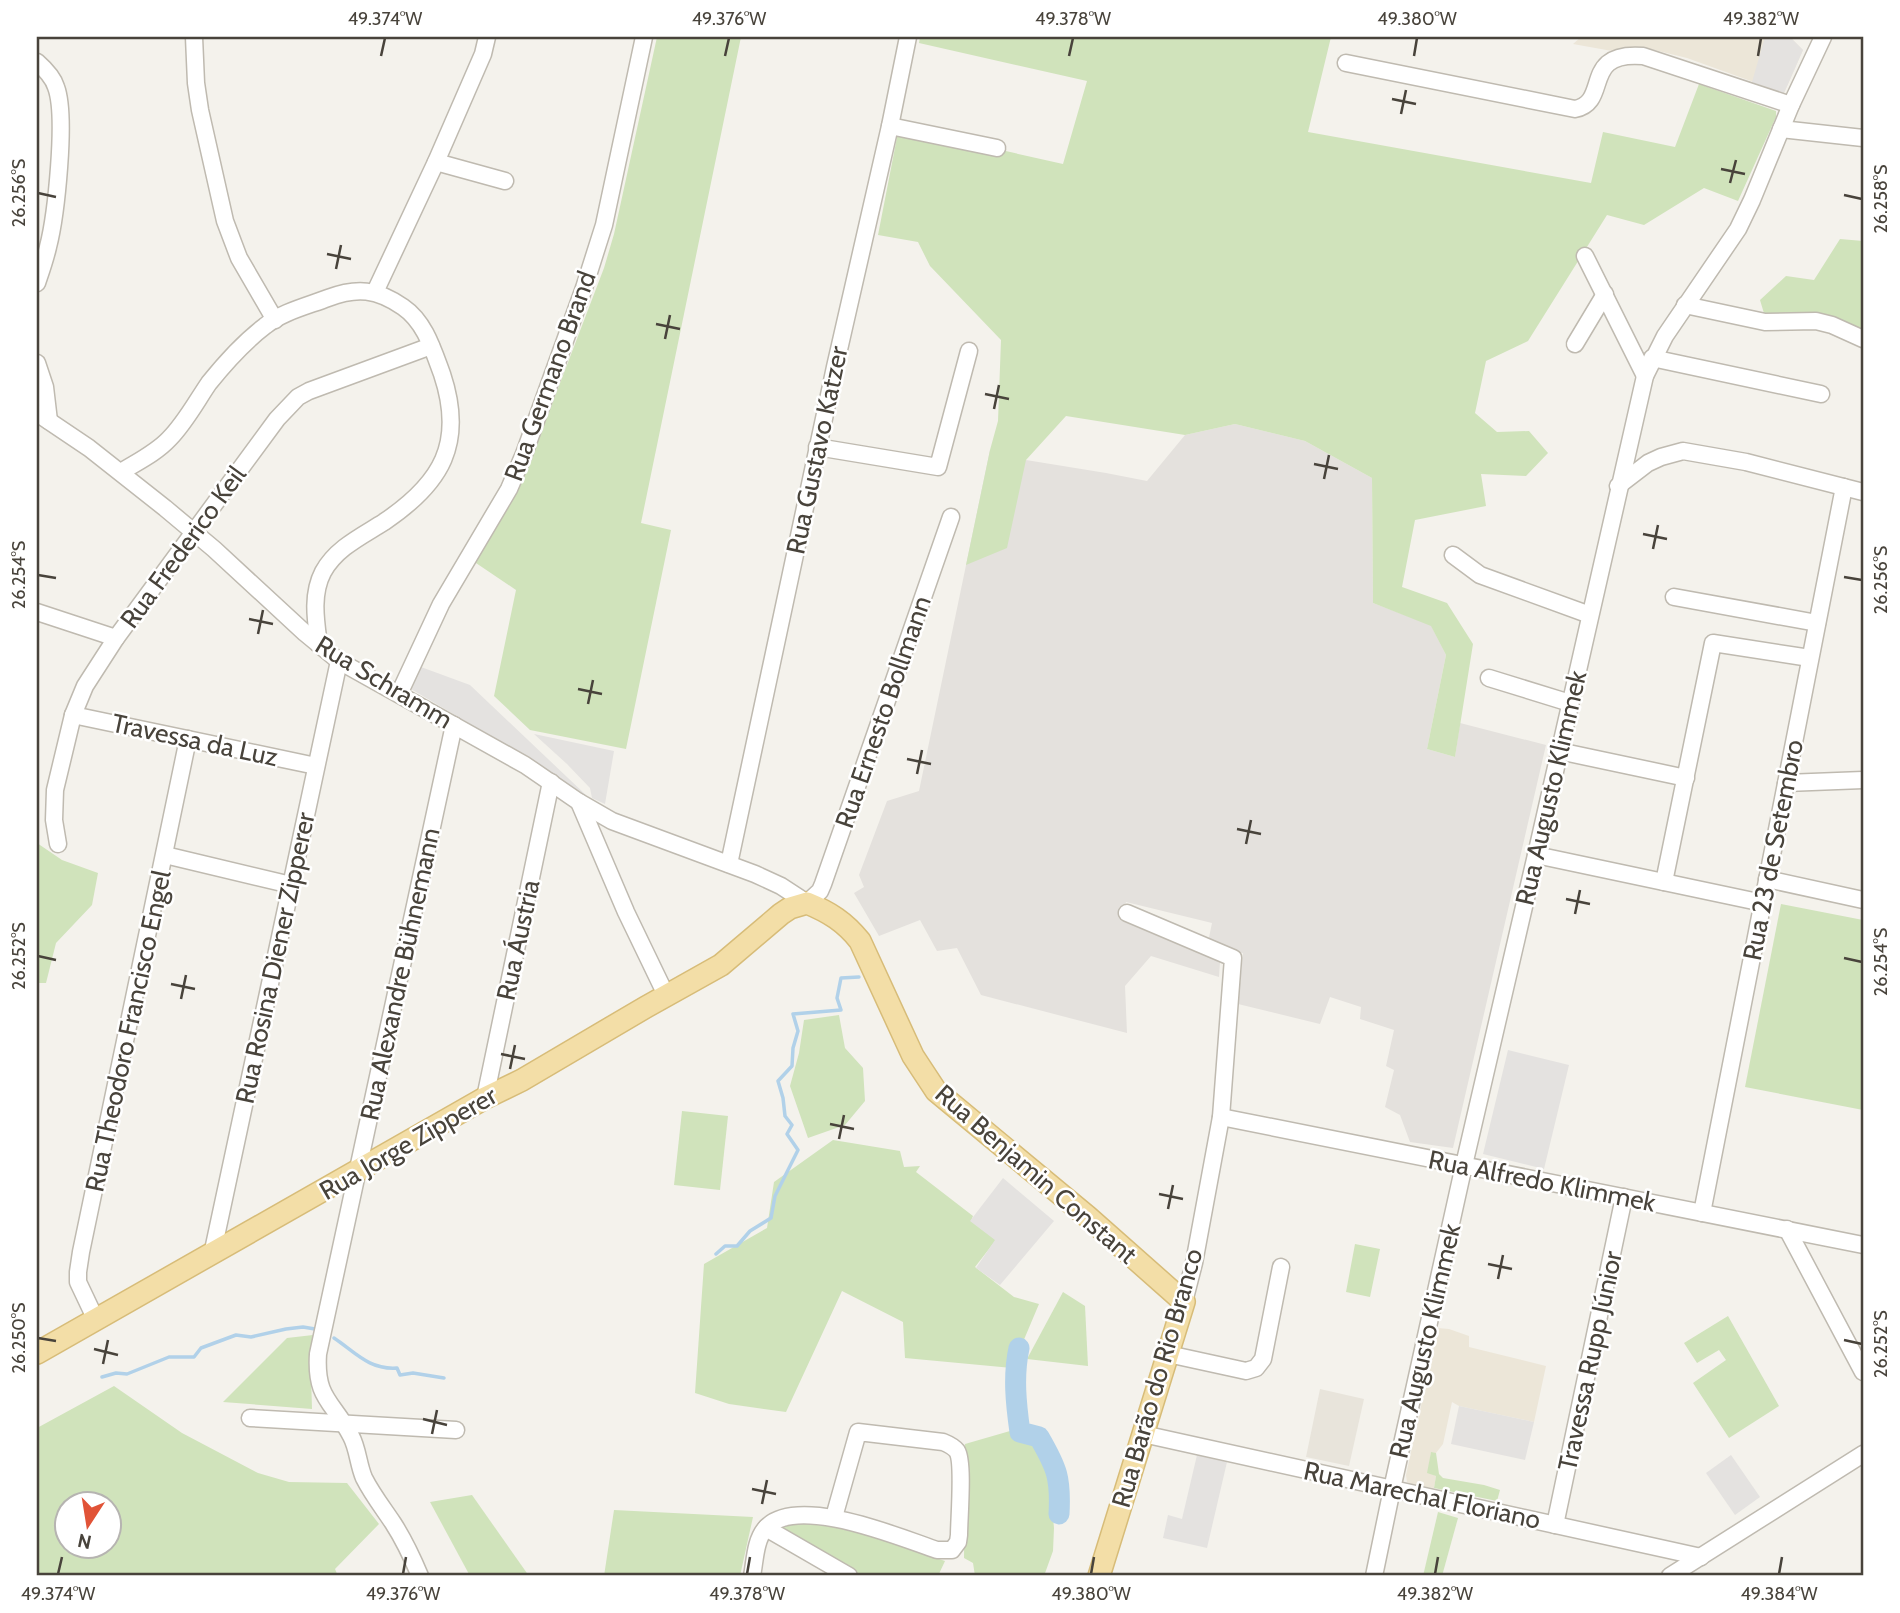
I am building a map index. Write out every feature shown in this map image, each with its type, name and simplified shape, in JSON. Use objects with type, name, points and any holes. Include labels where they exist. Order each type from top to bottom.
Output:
[{"type":"main road","name":"Rua Jorge Zipperer","points":[[37,1353],[721,965],[781,914],[807,903]]},
{"type":"main road","name":"Rua Benjamin Constant","points":[[807,903],[838,918],[860,941],[913,1056],[936,1091],[1088,1217],[1184,1302]]},
{"type":"main road","name":"Rua Barão do Rio Branco","points":[[1099,1576],[1184,1302]]},
{"type":"street","points":[[194,37],[200,110],[225,221],[239,258],[275,320]]},
{"type":"street","points":[[375,292],[436,162],[483,54],[487,37]]},
{"type":"street","name":"Rua Germano Brand","points":[[399,694],[447,595],[509,489],[528,442],[604,225],[644,37]]},
{"type":"street","name":"Rua Gustavo Katzer","points":[[729,864],[817,447],[908,37]]},
{"type":"street","name":"Rua Augusto Klimmek","points":[[1374,1576],[1464,1165],[1644,376],[1685,305],[1738,229],[1823,37]]},
{"type":"street","points":[[1346,63],[1576,109],[1588,103],[1599,77],[1610,61],[1618,56],[1636,56],[1653,59],[1791,105]]},
{"type":"street","points":[[37,62],[56,86],[61,112],[52,226],[37,283]]},
{"type":"street","points":[[890,125],[998,148]]},
{"type":"street","points":[[1781,129],[1863,138]]},
{"type":"street","points":[[436,162],[505,181]]},
{"type":"street","points":[[1585,256],[1644,376]]},
{"type":"street","points":[[121,472],[162,446],[176,431],[210,382],[235,354],[275,320],[332,296],[360,291],[375,292],[413,314],[423,328],[443,378],[450,408],[451,431],[447,452],[434,476],[423,489],[398,511],[343,549],[323,571],[315,609],[319,645]]},
{"type":"street","points":[[1575,344],[1605,293]]},
{"type":"street","points":[[1685,305],[1765,322],[1816,321],[1863,339]]},
{"type":"street","name":"Rua Frederico Keil","points":[[58,844],[54,798],[73,715],[85,686],[116,638],[277,419],[298,397],[309,391],[431,346]]},
{"type":"street","points":[[817,447],[938,467],[969,351]]},
{"type":"street","points":[[1652,358],[1821,394]]},
{"type":"street","points":[[37,363],[45,387],[43,417]]},
{"type":"street","name":"Rua Schramm","points":[[43,417],[121,472],[194,532],[339,660],[525,765],[579,802]]},
{"type":"street","points":[[1618,486],[1648,463],[1684,451],[1746,463],[1863,492]]},
{"type":"street","name":"Rua 23 de Setembro","points":[[1702,1213],[1844,487]]},
{"type":"street","name":"Rua Ernesto Bollmann","points":[[807,903],[820,891],[827,873],[951,517]]},
{"type":"street","points":[[1453,555],[1480,575],[1590,615]]},
{"type":"street","points":[[1674,597],[1817,623]]},
{"type":"street","points":[[37,612],[116,638]]},
{"type":"street","points":[[1664,882],[1713,643],[1810,659]]},
{"type":"street","name":"Rua Rosina Diener Zipperer","points":[[212,1255],[339,660]]},
{"type":"street","points":[[1489,678],[1570,703]]},
{"type":"street","name":"Travessa da Luz","points":[[73,715],[316,766]]},
{"type":"street","name":"Rua Alexandre Bühnemann","points":[[420,1576],[405,1543],[364,1478],[354,1441],[324,1397],[317,1377],[317,1366],[454,725]]},
{"type":"street","name":"Rua Theodoro Francisco Engel","points":[[96,1320],[78,1282],[78,1272],[188,739]]},
{"type":"street","points":[[1559,751],[1686,778]]},
{"type":"street","points":[[1786,783],[1863,780]]},
{"type":"street","name":"Rua Áustria","points":[[485,1098],[551,782]]},
{"type":"street","points":[[579,802],[625,912],[666,995]]},
{"type":"street","name":"Rua Benjamin Constant","points":[[579,802],[631,829],[781,886],[807,903]]},
{"type":"street","points":[[165,855],[291,885]]},
{"type":"street","points":[[1536,855],[1763,903]]},
{"type":"street","points":[[1767,879],[1863,900]]},
{"type":"street","name":"Rua Barão do Rio Branco","points":[[1127,913],[1233,958],[1221,1117],[1194,1264],[1184,1302]]},
{"type":"street","name":"Rua Alfredo Klimmek","points":[[1221,1117],[1863,1245]]},
{"type":"street","name":"Travessa Rupp Júnior","points":[[1555,1525],[1624,1197]]},
{"type":"street","points":[[1787,1229],[1863,1372]]},
{"type":"street","points":[[1168,1354],[1246,1371],[1256,1368],[1263,1359],[1281,1267]]},
{"type":"street","points":[[250,1418],[456,1430]]},
{"type":"street","points":[[752,1576],[758,1542],[766,1528],[777,1520],[793,1516],[834,1517],[937,1550],[952,1550],[959,1535],[959,1457],[954,1448],[943,1442],[858,1432],[834,1517]]},
{"type":"street","name":"Rua Marechal Floriano","points":[[1143,1434],[1701,1557]]},
{"type":"street","points":[[1670,1576],[1863,1454]]},
{"type":"street","points":[[766,1528],[849,1576]]},
{"type":"shaded area","points":[[1581,37],[1790,37],[1803,50],[1784,93],[1687,58],[1650,49],[1612,51],[1573,44]]},
{"type":"shaded area","points":[[1765,37],[1790,37],[1803,50],[1784,93],[1752,82]]},
{"type":"shaded area","points":[[1235,424],[1305,441],[1372,478],[1373,603],[1431,625],[1446,655],[1427,749],[1455,757],[1460,723],[1546,745],[1453,1148],[1410,1142],[1400,1115],[1385,1107],[1394,1070],[1386,1066],[1394,1030],[1360,1019],[1361,1007],[1330,997],[1320,1024],[1238,1004],[1243,953],[1207,947],[1212,923],[1126,902],[1120,920],[1220,962],[1219,977],[1151,956],[1125,986],[1127,1033],[981,995],[957,948],[937,951],[920,920],[879,936],[854,893],[864,887],[859,875],[887,801],[919,791],[990,450],[1026,460],[1147,481],[1185,435]]},
{"type":"shaded area","points":[[421,667],[470,685],[587,796],[411,689]]},
{"type":"shaded area","points":[[534,734],[614,751],[605,804],[592,798],[590,788]]},
{"type":"shaded area","points":[[1508,1050],[1569,1065],[1544,1169],[1483,1154]]},
{"type":"shaded area","points":[[1003,1178],[1054,1221],[1000,1285],[976,1268],[995,1240],[970,1221]]},
{"type":"shaded area","points":[[1438,1328],[1469,1336],[1469,1347],[1546,1366],[1534,1422],[1459,1406],[1452,1402],[1443,1444],[1436,1453],[1431,1453],[1428,1472],[1436,1476],[1434,1488],[1407,1482],[1406,1475]]},
{"type":"shaded area","points":[[1320,1389],[1364,1399],[1349,1466],[1306,1457]]},
{"type":"shaded area","points":[[1459,1406],[1534,1422],[1525,1460],[1451,1444]]},
{"type":"shaded area","points":[[1197,1455],[1227,1462],[1207,1548],[1163,1538],[1168,1515],[1182,1519]]},
{"type":"shaded area","points":[[1731,1455],[1760,1497],[1735,1515],[1706,1473]]},
{"type":"green space","points":[[657,37],[741,37],[641,523],[671,530],[626,749],[530,730],[494,696],[516,590],[473,561],[523,480],[604,268],[614,234]]},
{"type":"green space","points":[[920,37],[1331,37],[1308,132],[1591,183],[1603,132],[1675,147],[1699,84],[1776,111],[1776,117],[1738,201],[1704,188],[1644,225],[1607,215],[1528,341],[1486,361],[1475,413],[1497,432],[1529,431],[1548,453],[1526,476],[1481,474],[1486,506],[1415,520],[1402,587],[1447,603],[1473,644],[1455,757],[1427,749],[1446,655],[1431,626],[1373,603],[1372,478],[1305,441],[1235,424],[1185,435],[1066,416],[1026,460],[1007,548],[966,565],[998,421],[1001,340],[930,266],[918,242],[878,235],[899,127],[1063,164],[1087,81],[919,43]]},
{"type":"green space","points":[[1840,239],[1863,241],[1863,337],[1766,320],[1760,300],[1786,276],[1814,280]]},
{"type":"green space","points":[[37,843],[62,860],[98,873],[92,905],[56,943],[46,983],[37,983]]},
{"type":"green space","points":[[1781,904],[1863,920],[1863,1110],[1745,1087]]},
{"type":"green space","points":[[839,1015],[845,1048],[863,1068],[865,1101],[845,1125],[808,1138],[790,1086],[804,1020]]},
{"type":"green space","points":[[682,1111],[728,1116],[720,1190],[674,1185]]},
{"type":"green space","points":[[833,1140],[900,1151],[904,1167],[920,1166],[916,1172],[973,1216],[971,1221],[996,1240],[975,1267],[1014,1297],[1039,1304],[1012,1368],[905,1358],[903,1322],[842,1291],[786,1412],[729,1404],[695,1393],[704,1264],[767,1228],[774,1182]]},
{"type":"green space","points":[[1355,1244],[1380,1249],[1370,1297],[1346,1292]]},
{"type":"green space","points":[[1063,1292],[1085,1306],[1088,1366],[1027,1359]]},
{"type":"green space","points":[[1728,1316],[1779,1406],[1729,1438],[1693,1383],[1726,1360],[1719,1350],[1697,1363],[1684,1343]]},
{"type":"green space","points":[[313,1335],[312,1409],[223,1402],[287,1338]]},
{"type":"green space","points":[[114,1386],[182,1433],[258,1473],[289,1482],[347,1483],[379,1524],[335,1569],[338,1576],[37,1576],[37,1428]]},
{"type":"green space","points":[[1010,1431],[1017,1440],[1032,1443],[1049,1470],[1054,1528],[1053,1551],[1044,1576],[975,1576],[973,1563],[964,1558],[965,1444]]},
{"type":"green space","points":[[1431,1452],[1436,1453],[1439,1474],[1443,1478],[1500,1490],[1497,1501],[1434,1488],[1436,1476],[1427,1473]]},
{"type":"green space","points":[[472,1495],[529,1576],[470,1576],[430,1502]]},
{"type":"green space","points":[[614,1510],[753,1517],[740,1576],[604,1576]]},
{"type":"green space","points":[[1438,1512],[1458,1518],[1442,1576],[1423,1576]]},
{"type":"green space","points":[[804,1520],[834,1523],[945,1561],[938,1576],[863,1576],[779,1528]]},
{"type":"waterway","points":[[716,1254],[725,1246],[737,1246],[750,1231],[771,1218],[775,1196],[798,1150],[787,1134],[792,1125],[785,1116],[778,1081],[792,1066],[798,1031],[793,1014],[841,1010],[837,998],[841,978],[859,977]]},
{"type":"waterway","points":[[102,1377],[116,1373],[127,1374],[169,1357],[194,1357],[201,1348],[236,1335],[251,1337],[286,1329],[315,1329]]},
{"type":"waterway","points":[[334,1338],[370,1363],[397,1368],[400,1375],[413,1373],[444,1378]]},
{"type":"waterway","points":[[1019,1348],[1016,1401],[1020,1432],[1039,1437],[1050,1457],[1058,1482],[1059,1514]]}]
